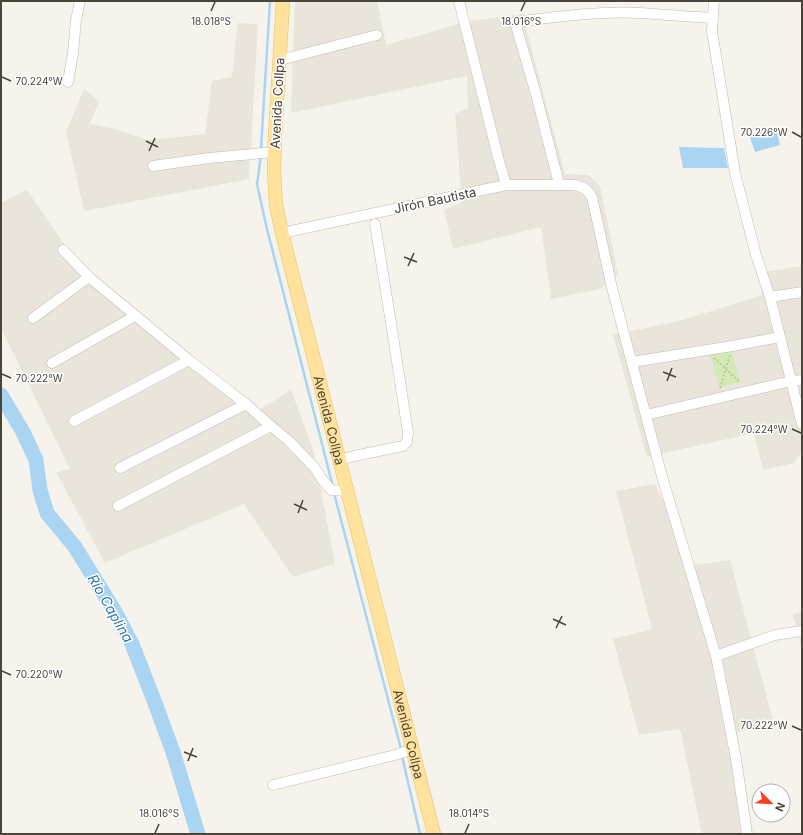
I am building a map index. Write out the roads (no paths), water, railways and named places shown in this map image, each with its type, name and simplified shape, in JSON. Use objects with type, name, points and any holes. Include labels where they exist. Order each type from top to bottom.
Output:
[{"type":"main road","name":"Avenida Collpa","points":[[283,1],[274,136],[276,205],[434,834]]},
{"type":"street","points":[[68,82],[80,1]]},
{"type":"street","points":[[459,1],[506,185]]},
{"type":"street","points":[[714,1],[712,31],[735,173],[756,255],[770,297],[802,424]]},
{"type":"street","points":[[559,184],[536,94],[515,22],[593,13],[638,13],[712,18]]},
{"type":"street","points":[[280,60],[377,36]]},
{"type":"street","points":[[153,166],[209,158],[274,152]]},
{"type":"street","name":"Jirón Bautista","points":[[282,233],[506,185],[559,184],[583,187],[592,197],[612,288],[632,362]]},
{"type":"street","points":[[340,460],[403,446],[408,440],[375,224]]},
{"type":"street","points":[[63,250],[89,277],[135,316],[246,404],[289,441],[315,468],[331,490],[347,491]]},
{"type":"street","points":[[34,318],[89,277]]},
{"type":"street","points":[[770,297],[802,292]]},
{"type":"street","points":[[52,363],[135,316]]},
{"type":"street","points":[[747,834],[736,759],[716,656],[663,480],[632,362],[780,337]]},
{"type":"street","points":[[74,421],[189,360]]},
{"type":"street","points":[[646,415],[791,381],[802,380]]},
{"type":"street","points":[[120,468],[246,404]]},
{"type":"street","points":[[118,506],[271,426]]},
{"type":"street","points":[[716,656],[775,635],[802,631]]},
{"type":"street","points":[[273,785],[395,755],[413,749]]},
{"type":"water","points":[[776,128],[780,145],[755,152],[749,135]]},
{"type":"water","points":[[679,147],[724,148],[728,168],[683,168]]},
{"type":"waterway","points":[[261,148],[270,1]]},
{"type":"waterway","points":[[261,155],[257,184],[266,225],[332,483]]},
{"type":"waterway","name":"Río Caplina","points":[[1,395],[23,432],[36,460],[40,490],[47,513],[75,547],[114,610],[132,644],[173,752],[198,834]]},
{"type":"waterway","points":[[335,497],[401,749]]},
{"type":"waterway","points":[[402,756],[420,834]]}]
